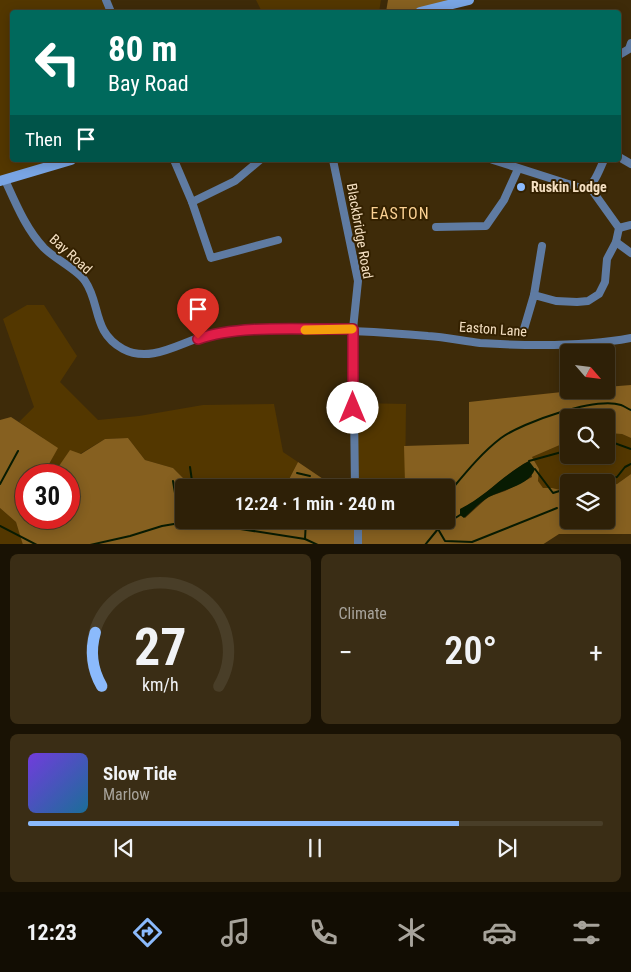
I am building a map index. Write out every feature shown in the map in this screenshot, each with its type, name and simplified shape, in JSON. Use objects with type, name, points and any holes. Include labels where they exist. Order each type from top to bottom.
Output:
[{"type":"street","points":[[428,10],[469,0]]},
{"type":"street","points":[[2,181],[64,162]]},
{"type":"street","points":[[175,162],[192,202],[211,258],[278,240]]},
{"type":"street","points":[[192,202],[234,181],[258,162]]},
{"type":"street","name":"Blackbridge Road","points":[[333,162],[358,281],[353,329],[355,479]]},
{"type":"street","points":[[499,162],[584,189],[589,186],[603,162]]},
{"type":"street","points":[[436,227],[486,226],[504,200],[518,169]]},
{"type":"street","name":"Bay Road","points":[[2,181],[28,228],[45,248],[85,281],[103,331],[122,348],[134,354],[154,353],[172,349],[211,334],[257,330],[353,329]]},
{"type":"street","points":[[534,295],[556,301],[577,302],[588,301],[599,294],[605,282],[607,259],[616,242],[619,228],[589,186]]},
{"type":"street","points":[[619,228],[631,225]]},
{"type":"street","points":[[616,242],[631,253]]},
{"type":"street","points":[[524,329],[534,295],[542,246]]},
{"type":"street","name":"Easton Lane","points":[[353,329],[430,336],[479,343],[533,344],[616,341],[631,338]]},
{"type":"street","points":[[358,529],[358,544]]},
{"type":"shaded area","points":[[0,0],[102,0],[106,10],[10,10],[10,162],[48,162],[0,177]]},
{"type":"shaded area","points":[[256,0],[381,0],[379,10],[261,10]]},
{"type":"shaded area","points":[[388,0],[459,0],[418,10],[386,10]]},
{"type":"shaded area","points":[[27,305],[44,305],[77,356],[60,382],[98,420],[139,416],[203,405],[274,404],[283,452],[298,462],[289,479],[184,479],[173,468],[145,460],[128,438],[105,439],[63,464],[49,464],[43,438],[19,422],[34,407],[3,319]]},
{"type":"shaded area","points":[[631,385],[631,438],[615,434],[615,409],[560,409],[560,445],[532,457],[539,469],[538,481],[543,488],[560,490],[560,529],[615,529],[615,484],[631,474],[631,534],[559,534],[544,544],[23,544],[18,529],[80,529],[80,464],[60,464],[70,450],[81,454],[105,439],[128,438],[145,460],[173,468],[184,479],[175,479],[175,529],[455,529],[455,479],[405,479],[404,446],[469,444],[469,402],[560,392],[560,399],[615,399],[615,386]],"holes":[[[529,461],[532,477],[505,491],[488,497],[465,518],[461,509]]]},
{"type":"shaded area","points":[[356,403],[406,404],[405,479],[357,479]]},
{"type":"shaded area","points":[[11,417],[58,448],[49,464],[15,464],[15,521],[0,508],[0,420]]},
{"type":"shaded area","points":[[615,434],[631,438],[631,474],[617,484],[615,484],[615,474],[560,474],[560,490],[543,489],[538,481],[539,469],[532,457],[560,445],[560,464],[615,464]]},
{"type":"shaded area","points":[[529,461],[535,469],[532,475],[522,483],[489,497],[464,518],[460,515],[460,509]]},
{"type":"shaded area","points":[[298,462],[323,479],[289,479]]},
{"type":"shaded area","points":[[0,508],[15,521],[15,529],[18,529],[23,544],[0,544]]},
{"type":"waterway","points":[[455,486],[493,444],[525,425],[560,412],[594,405],[609,403],[621,405],[631,410]]},
{"type":"waterway","points":[[615,443],[631,449]]},
{"type":"waterway","points":[[0,484],[18,451]]},
{"type":"waterway","points":[[529,461],[560,452]]},
{"type":"waterway","points":[[615,477],[625,467],[631,464]]},
{"type":"waterway","points":[[190,467],[192,479]]},
{"type":"waterway","points":[[535,469],[553,493],[560,491]]},
{"type":"waterway","points":[[297,473],[310,476]]},
{"type":"waterway","points":[[173,481],[175,493]]},
{"type":"waterway","points":[[438,529],[445,541],[472,542],[557,508]]},
{"type":"waterway","points":[[426,544],[438,529],[460,515]]},
{"type":"waterway","points":[[94,544],[180,523],[215,525],[305,539],[316,544]]},
{"type":"waterway","points":[[0,526],[35,544]]},
{"type":"waterway","points":[[305,539],[306,529]]},
{"type":"slow traffic","points":[[305,330],[352,329]]},
{"type":"place","name":"Ruskin Lodge","points":[[521,187]]},
{"type":"district","name":"EASTON","points":[[400,213]]},
{"type":"route","points":[[198,339],[211,334],[257,330],[353,329],[353,408]]}]
